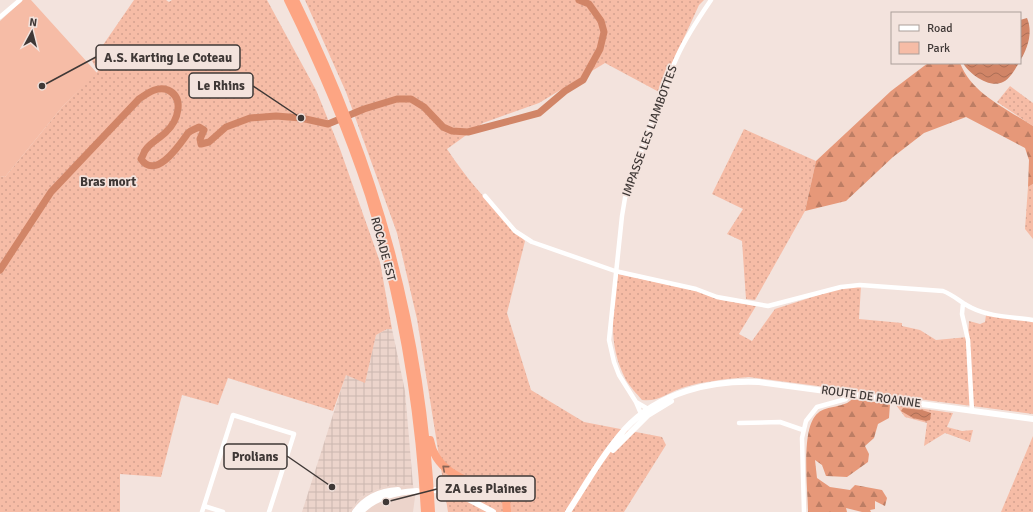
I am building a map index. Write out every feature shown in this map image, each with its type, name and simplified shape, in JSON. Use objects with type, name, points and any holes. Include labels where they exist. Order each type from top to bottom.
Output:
[{"type":"highway","name":"ROCADE EST","points":[[288,0],[322,73],[339,105]]},
{"type":"highway","name":"ROCADE EST","points":[[295,0],[326,64],[339,105],[370,178],[390,244],[409,327],[421,402],[431,512]]},
{"type":"highway","name":"ROCADE EST","points":[[350,133],[369,196],[403,328],[412,382],[425,512]]},
{"type":"highway","points":[[421,402],[426,409],[430,443],[438,462],[454,474],[502,494],[506,500],[506,511]]},
{"type":"highway","points":[[419,512],[423,484]]},
{"type":"main road","name":"ROUTE DE ROANNE","points":[[568,512],[614,442],[645,414],[668,398],[709,385],[727,382],[759,382],[1033,419]]},
{"type":"main road","points":[[434,490],[455,492],[493,512]]},
{"type":"main road","points":[[355,512],[362,504],[378,494],[392,491],[417,491]]},
{"type":"main road","points":[[361,512],[372,502],[408,491]]},
{"type":"main road","points":[[445,491],[484,512]]},
{"type":"street","points":[[0,17],[20,0]]},
{"type":"street","name":"IMPASSE LES LIAMBOTTES","points":[[636,402],[619,375],[610,350],[610,328],[615,272],[625,198],[662,92],[689,33],[711,0]]},
{"type":"street","points":[[485,196],[515,231],[532,242],[615,272],[696,289],[717,297],[768,306],[841,287],[860,285],[943,291],[954,295],[963,303],[974,309],[1033,320]]},
{"type":"street","points":[[963,303],[962,314],[968,340],[972,411]]},
{"type":"street","points":[[804,512],[803,430],[806,421],[813,411],[823,405],[846,399],[848,394]]},
{"type":"street","points":[[636,402],[645,414]]},
{"type":"street","points":[[636,402],[645,414]]},
{"type":"street","points":[[202,512],[233,416],[294,434],[269,512]]},
{"type":"street","points":[[739,423],[780,422],[803,430]]},
{"type":"street","points":[[204,506],[222,512]]},
{"type":"shaded area","points":[[387,329],[392,329],[405,391],[413,485],[389,486],[376,490],[361,497],[349,512],[302,512],[346,374],[365,382],[376,335]]},
{"type":"shaded area","points":[[413,485],[415,497],[413,512],[349,512],[361,497],[376,490],[389,486]]},
{"type":"green space","points":[[23,0],[31,0],[97,73],[63,106],[5,177],[0,176],[0,21]]},
{"type":"green space","points":[[134,0],[166,0],[169,2],[172,0],[267,0],[316,90],[340,149],[380,262],[392,329],[387,329],[376,335],[365,383],[346,375],[333,411],[228,378],[218,405],[182,395],[161,477],[120,474],[120,512],[0,512],[0,176],[5,177],[63,106],[98,71],[92,61]]},
{"type":"green space","points":[[305,0],[704,0],[699,5],[659,92],[605,63],[539,103],[483,123],[447,149],[474,185],[525,241],[507,313],[531,390],[584,422],[662,437],[666,445],[624,512],[448,512],[417,319],[397,233],[346,92]]},
{"type":"green space","points":[[927,64],[961,64],[973,84],[991,100],[1033,126],[1033,184],[1028,187],[1029,160],[1025,148],[966,117],[924,133],[893,157],[846,201],[805,211],[816,161],[891,91]]},
{"type":"green space","points":[[1010,86],[1033,103],[1033,126],[997,102]]},
{"type":"green space","points":[[744,129],[816,161],[805,211],[755,300],[746,299],[742,241],[727,234],[743,209],[712,194]]},
{"type":"green space","points":[[1033,184],[1033,239],[1025,229],[1028,187]]},
{"type":"green space","points":[[618,274],[697,291],[722,300],[756,306],[739,334],[752,341],[775,309],[846,287],[861,286],[859,319],[902,323],[902,326],[920,330],[936,340],[968,337],[969,321],[980,324],[985,322],[986,315],[1033,321],[1033,414],[749,377],[699,384],[682,388],[653,400],[642,400],[626,380],[616,354],[613,315]]},
{"type":"green space","points":[[852,399],[890,404],[889,418],[878,424],[874,438],[865,446],[869,454],[868,462],[847,477],[826,476],[822,465],[815,460],[817,478],[830,487],[850,490],[855,485],[882,490],[887,498],[885,506],[875,501],[875,509],[870,510],[871,512],[862,512],[846,508],[847,512],[808,512],[806,459],[809,431],[812,420],[822,410],[845,404]]},
{"type":"green space","points":[[896,405],[953,413],[947,427],[962,431],[973,430],[970,442],[945,433],[924,446],[927,423],[905,417]]},
{"type":"green space","points":[[1033,436],[1033,512],[1001,512]]},
{"type":"water","points":[[1027,18],[1030,34],[1021,59],[1021,20]]},
{"type":"water","points":[[964,64],[1018,64],[1008,79],[998,84],[992,84],[980,79]]},
{"type":"water","points":[[903,408],[922,410],[931,413],[930,420],[926,421],[913,418],[901,411]]},
{"type":"waterway","points":[[0,270],[51,192],[139,99],[146,94],[160,89],[168,90],[177,98],[178,104],[178,110],[174,122],[164,134],[147,148],[141,159],[147,165],[154,166],[174,152],[188,133],[199,127],[204,130],[200,139],[201,144],[209,142],[226,127],[250,118],[276,116],[301,118],[328,124],[364,109],[397,99],[411,99],[424,107],[443,127],[452,131],[468,132],[539,113],[565,91],[583,80],[600,49],[604,32],[601,21],[589,4],[579,0]]},
{"type":"place","name":"A.S. Karting Le Coteau","points":[[42,86]]},
{"type":"place","name":"Le Rhins","points":[[301,118]]},
{"type":"place","name":"Prolians","points":[[332,487]]},
{"type":"place","name":"ZA Les Plaines","points":[[386,502]]},
{"type":"district","name":"Bras mort","points":[[108,182]]}]
